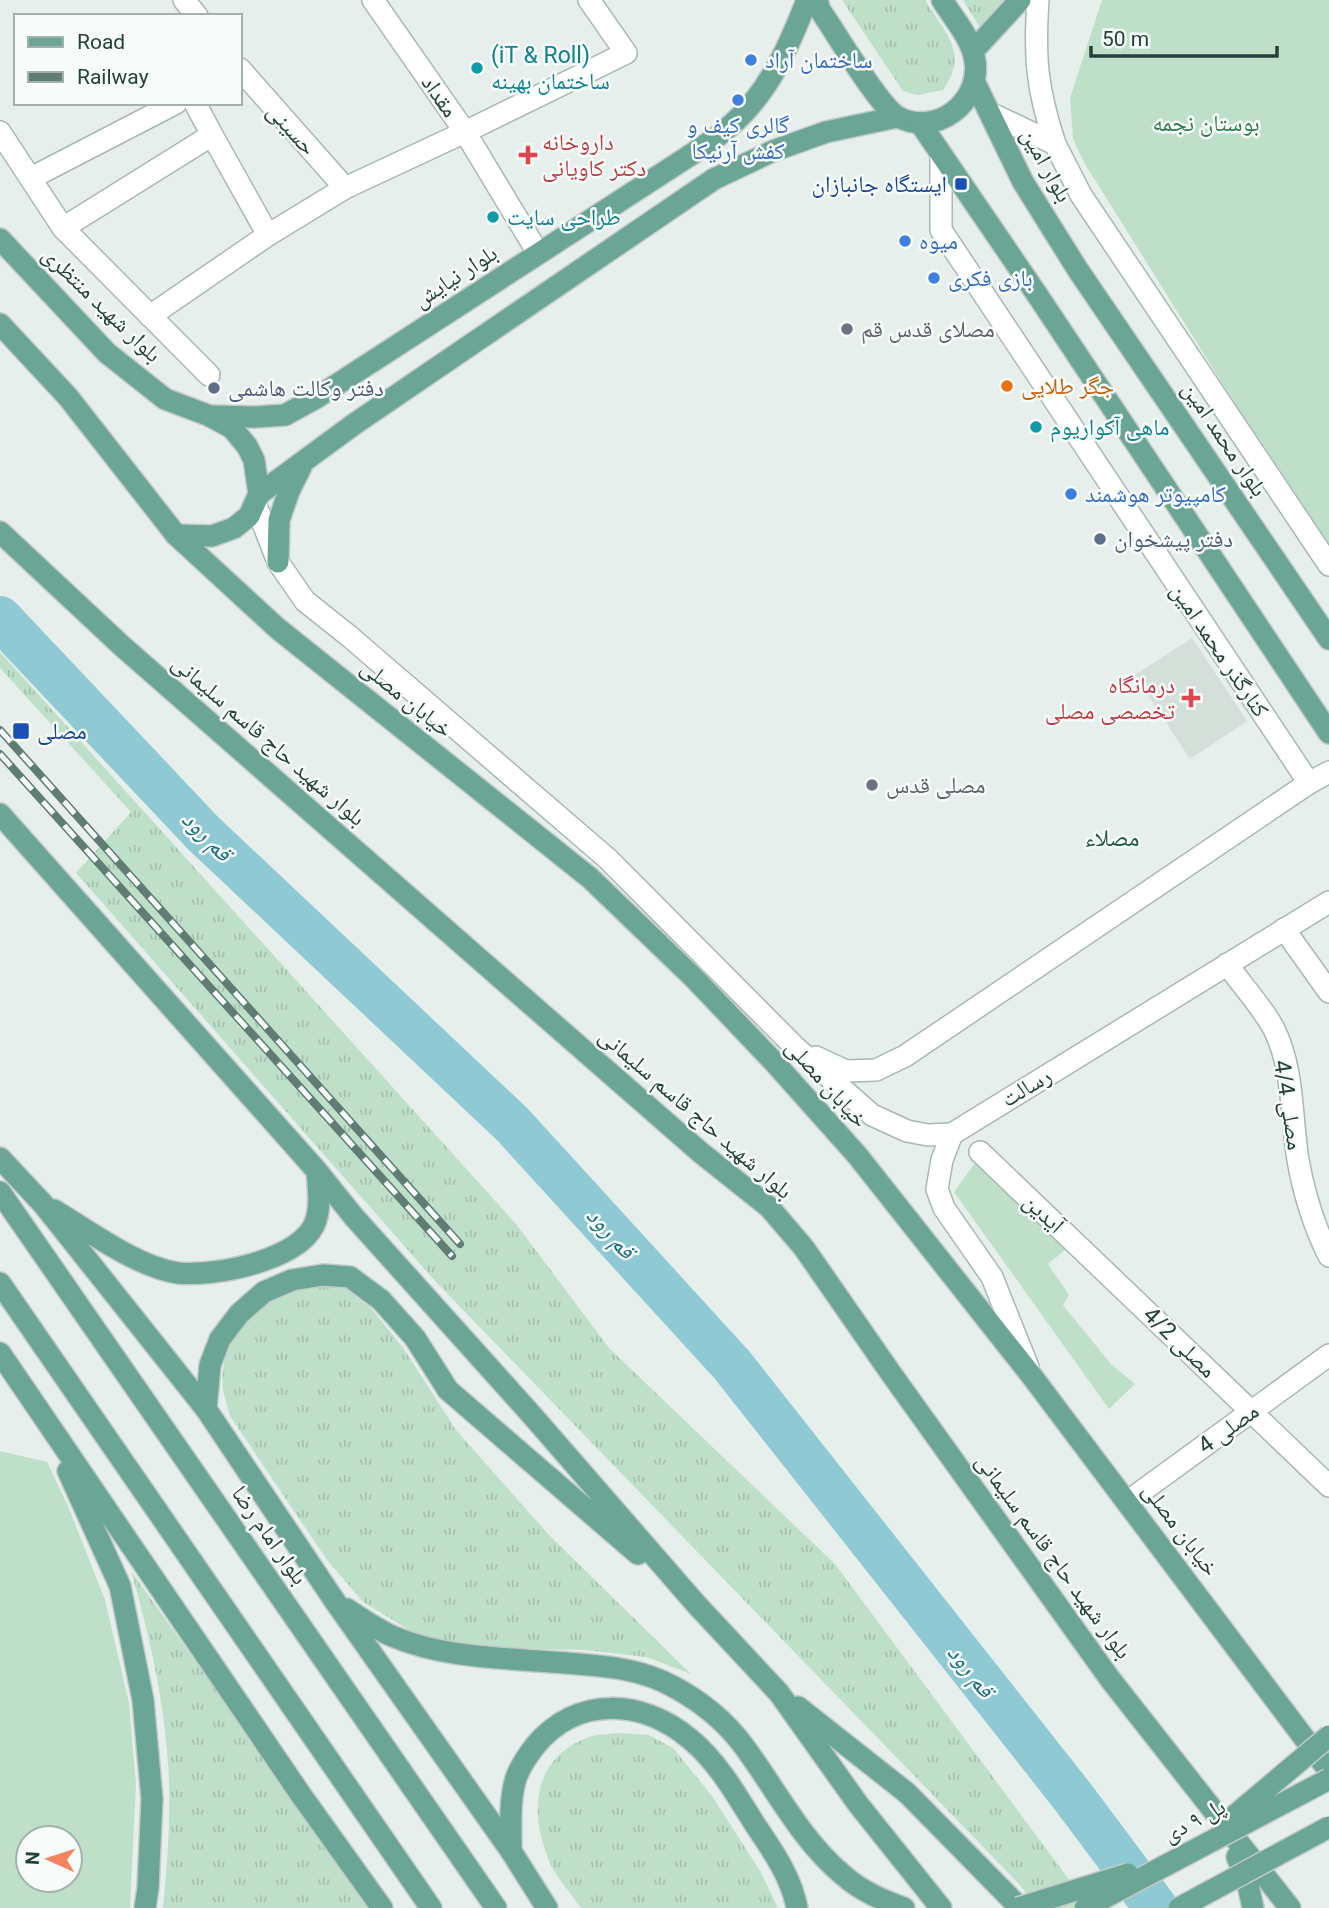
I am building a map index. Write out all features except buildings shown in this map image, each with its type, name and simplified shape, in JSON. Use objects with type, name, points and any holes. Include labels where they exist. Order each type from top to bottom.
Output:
[{"type":"main road","name":"بلوار نیایش","points":[[210,416],[285,415],[316,398],[686,158],[731,125],[754,102],[777,67],[807,0]]},
{"type":"main road","points":[[817,0],[820,10],[882,103],[897,117]]},
{"type":"main road","points":[[0,324],[68,397],[176,535],[212,536],[234,528],[249,516],[257,499],[305,460],[714,179],[773,151],[826,132],[897,117],[920,123],[947,118],[962,105],[975,83],[975,63],[973,51],[942,0]]},
{"type":"main road","points":[[973,51],[1020,0]]},
{"type":"main road","name":"بلوار امین","points":[[975,83],[1023,183],[1078,270]]},
{"type":"main road","points":[[920,123],[1329,733]]},
{"type":"main road","name":"بلوار شهید منتظری","points":[[0,239],[107,353],[165,399],[210,416]]},
{"type":"main road","name":"بلوار محمد امین","points":[[1078,270],[1329,639]]},
{"type":"main road","points":[[210,416],[232,428],[247,446],[254,460],[257,499]]},
{"type":"main road","points":[[278,562],[279,520],[289,491],[305,460]]},
{"type":"main road","name":"بلوار شهید حاج قاسم سلیمانی","points":[[0,532],[133,655],[450,934],[700,1152],[769,1207],[804,1248],[1110,1679],[1290,1908]]},
{"type":"main road","name":"خیابان مصلی","points":[[176,535],[277,628],[590,878],[694,978],[774,1062],[857,1155],[1031,1376],[1329,1772]]},
{"type":"main road","points":[[0,814],[696,1604],[779,1693],[858,1804],[941,1908]]},
{"type":"main road","points":[[0,1158],[43,1204],[206,1409],[547,1908]]},
{"type":"main road","points":[[43,1204],[132,1257],[177,1273],[219,1273],[255,1265],[283,1252],[307,1235],[316,1222],[317,1171]]},
{"type":"main road","name":"بلوار امام رضا","points":[[0,1192],[496,1908]]},
{"type":"main road","points":[[206,1409],[210,1365],[220,1339],[239,1314],[264,1292],[292,1280],[323,1275],[350,1277],[381,1300],[415,1338],[448,1390],[696,1604]]},
{"type":"main road","points":[[0,1283],[431,1908]]},
{"type":"main road","points":[[0,1353],[301,1795],[382,1908]]},
{"type":"main road","points":[[44,1418],[120,1586],[143,1700],[152,1800],[145,1908]]},
{"type":"main road","points":[[334,1600],[373,1626],[418,1645],[477,1655],[605,1666],[649,1675],[675,1687],[716,1715],[742,1743],[795,1823],[843,1876],[875,1897],[904,1908]]},
{"type":"main road","points":[[779,1693],[907,1793],[1019,1908],[1177,1858]]},
{"type":"main road","points":[[511,1852],[511,1809],[516,1777],[530,1753],[544,1735],[565,1719],[593,1709],[622,1707],[659,1718],[691,1739],[729,1784],[780,1864],[797,1908]]},
{"type":"main road","points":[[1198,1847],[1329,1736]]},
{"type":"main road","name":"پل ۹ دی","points":[[1085,1908],[1329,1779]]},
{"type":"main road","points":[[1218,1815],[1247,1880],[1253,1908]]},
{"type":"main road","points":[[1179,1908],[1329,1827]]},
{"type":"street","points":[[184,0],[195,14]]},
{"type":"street","name":"مقداد","points":[[373,0],[465,132],[538,253]]},
{"type":"street","points":[[150,316],[268,235],[345,188],[626,53],[589,0]]},
{"type":"street","points":[[1038,0],[1036,66],[1042,106],[1055,144],[1081,195],[1329,565]]},
{"type":"street","name":"حسینی","points":[[242,71],[345,188]]},
{"type":"street","points":[[31,178],[172,105]]},
{"type":"street","points":[[196,105],[268,235]]},
{"type":"street","points":[[990,113],[1055,144]]},
{"type":"street","points":[[0,132],[63,228],[209,375]]},
{"type":"street","points":[[63,228],[212,135]]},
{"type":"street","name":"کنارگذر محمد امین","points":[[941,154],[941,230],[1309,783]]},
{"type":"street","name":"خیابان مصلی","points":[[257,499],[278,562],[305,601],[360,645],[608,859],[795,1047],[872,1115],[907,1131],[928,1135],[956,1131]]},
{"type":"street","points":[[795,1047],[846,1071],[876,1070],[905,1056],[1329,772]]},
{"type":"street","name":"رسالت","points":[[956,1131],[1329,902]]},
{"type":"street","points":[[1284,929],[1329,992]]},
{"type":"street","name":"مصلی 4/4","points":[[1227,964],[1273,1029],[1286,1071],[1298,1160],[1309,1208],[1317,1233],[1329,1256]]},
{"type":"street","points":[[956,1131],[942,1160],[937,1189],[944,1208],[992,1277],[1031,1376]]},
{"type":"street","name":"آیدین","points":[[979,1152],[1109,1274]]},
{"type":"street","name":"مصلی 4/2","points":[[1109,1274],[1329,1486]]},
{"type":"street","name":"مصلی 4","points":[[1127,1502],[1329,1355]]},
{"type":"shaded area","name":"درمانگاه تخصصی مصلی","points":[[1192,638],[1247,721],[1190,759],[1135,675]]},
{"type":"green space","points":[[842,0],[925,0],[947,33],[954,54],[951,77],[943,90],[918,95],[903,91]]},
{"type":"green space","points":[[963,0],[1014,0],[985,36]]},
{"type":"green space","name":"بوستان نجمه","points":[[1102,0],[1329,0],[1329,554],[1085,164],[1073,139],[1070,98]]},
{"type":"green space","points":[[0,652],[516,1224],[609,1348],[835,1564],[1090,1908],[1037,1908],[1020,1885],[437,1283],[76,873],[131,812],[0,668]]},
{"type":"green space","points":[[975,1163],[1070,1246],[1048,1264],[1069,1295],[1063,1305],[1111,1364],[1135,1384],[1109,1409],[954,1192]]},
{"type":"green space","points":[[320,1285],[342,1286],[371,1308],[404,1349],[456,1430],[550,1536],[691,1674],[646,1657],[585,1650],[497,1648],[449,1642],[411,1631],[363,1602],[327,1560],[230,1416],[223,1390],[226,1357],[240,1328],[251,1315],[277,1297]]},
{"type":"green space","points":[[0,1451],[47,1462],[68,1506],[105,1600],[129,1703],[136,1784],[130,1908],[0,1908]]},
{"type":"green space","points":[[131,1571],[372,1908],[163,1908],[169,1810],[167,1751],[154,1660]]},
{"type":"green space","points":[[619,1733],[649,1735],[673,1748],[712,1796],[760,1871],[778,1908],[581,1908],[553,1869],[543,1844],[538,1806],[540,1788],[557,1757],[572,1745],[592,1736]]},
{"type":"waterway","name":"قم رود","points":[[0,618],[203,833],[512,1124],[732,1365],[1073,1797],[1156,1908]]},
{"type":"railway","points":[[0,730],[460,1244]]},
{"type":"railway","points":[[0,754],[452,1256]]},
{"type":"place","name":"ساختمان آراد","points":[[751,60]]},
{"type":"place","name":"(iT & Roll) ساختمان بهینه","points":[[477,68]]},
{"type":"place","name":"گالری کیف و کفش آرنیکا","points":[[738,100]]},
{"type":"place","name":"داروخانه دکتر کاویانی","points":[[528,155]]},
{"type":"place","name":"ایستگاه جانبازان","points":[[961,184]]},
{"type":"place","name":"طراحی سایت","points":[[493,217]]},
{"type":"place","name":"میوه","points":[[905,241]]},
{"type":"place","name":"بازی فکری","points":[[934,278]]},
{"type":"place","name":"مصلای قدس قم","points":[[847,329]]},
{"type":"place","name":"جگر طلایی","points":[[1007,386]]},
{"type":"place","name":"دفتر وکالت هاشمی","points":[[214,388]]},
{"type":"place","name":"ماهی آکواریوم","points":[[1036,427]]},
{"type":"place","name":"کامپیوتر هوشمند","points":[[1071,494]]},
{"type":"place","name":"دفتر پیشخوان","points":[[1100,539]]},
{"type":"place","name":"درمانگاه تخصصی مصلی","points":[[1191,698]]},
{"type":"place","name":"مصلی","points":[[21,731]]},
{"type":"place","name":"مصلی قدس","points":[[872,785]]},
{"type":"district","name":"مصلاء","points":[[1112,838]]}]
